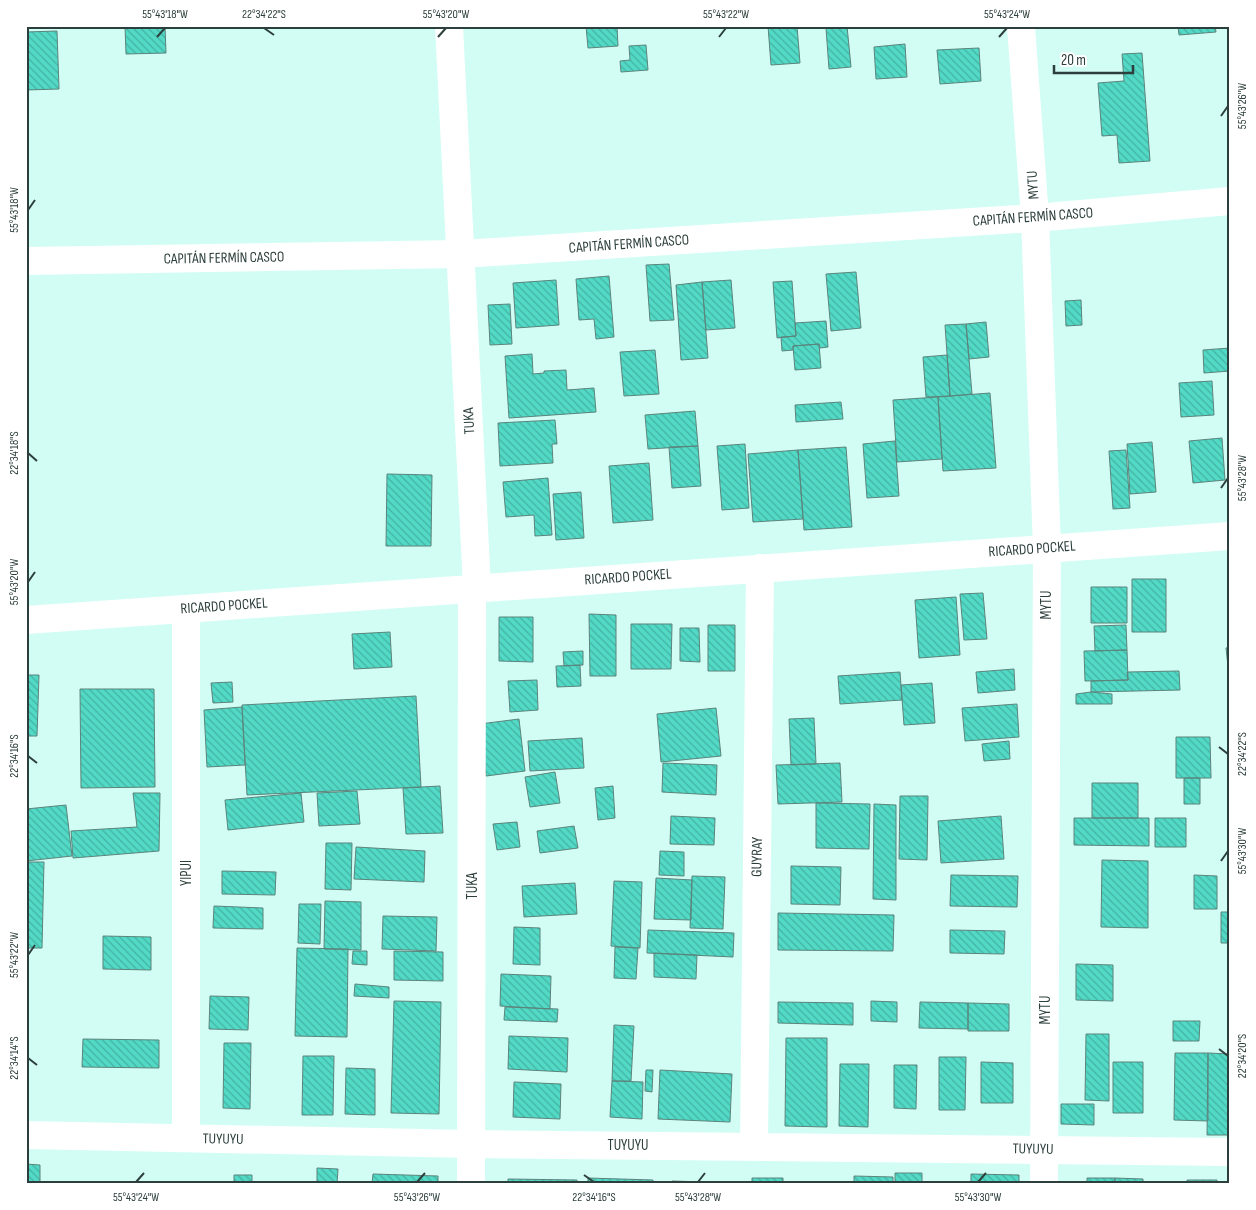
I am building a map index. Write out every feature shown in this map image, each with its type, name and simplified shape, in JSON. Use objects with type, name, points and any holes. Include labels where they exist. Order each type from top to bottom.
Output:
[{"type":"street","name":"TUKA","points":[[449,26],[475,588],[471,1184]]},
{"type":"street","name":"MYTU","points":[[1021,26],[1035,218],[1047,548],[1044,1184]]},
{"type":"street","name":"CAPITÁN FERMÍN CASCO","points":[[26,261],[461,254],[1035,218],[1230,201]]},
{"type":"street","name":"RICARDO POCKEL","points":[[26,620],[1230,536]]},
{"type":"street","name":"GUYRAY","points":[[754,1146],[760,568]]},
{"type":"street","name":"YIPUI","points":[[186,609],[186,1138]]},
{"type":"street","name":"TUYUYU","points":[[26,1135],[471,1144],[1230,1152]]},
{"type":"building","points":[[125,26],[165,26],[166,53],[126,54]]},
{"type":"building","points":[[586,26],[617,26],[618,46],[588,48]]},
{"type":"building","points":[[768,26],[797,26],[800,63],[771,65]]},
{"type":"building","points":[[847,26],[851,67],[829,69],[826,28]]},
{"type":"building","points":[[1178,26],[1215,26],[1216,32],[1179,35]]},
{"type":"building","points":[[57,31],[59,89],[26,90],[26,32]]},
{"type":"building","points":[[905,44],[907,77],[876,79],[874,47]]},
{"type":"building","points":[[646,45],[648,70],[621,72],[620,61],[630,60],[629,46]]},
{"type":"building","points":[[979,48],[981,81],[940,84],[937,50]]},
{"type":"building","points":[[1142,53],[1150,161],[1119,163],[1117,135],[1102,136],[1098,83],[1124,81],[1122,54]]},
{"type":"building","points":[[669,264],[674,320],[650,321],[646,265]]},
{"type":"building","points":[[856,272],[861,328],[831,331],[826,274]]},
{"type":"building","points":[[609,276],[614,337],[596,339],[594,319],[579,320],[576,279]]},
{"type":"building","points":[[556,280],[559,325],[516,328],[513,283]]},
{"type":"building","points":[[731,280],[735,328],[706,330],[702,282]]},
{"type":"building","points":[[792,281],[796,336],[777,338],[773,282]]},
{"type":"building","points":[[702,282],[708,358],[681,360],[676,285]]},
{"type":"building","points":[[1081,300],[1082,325],[1066,326],[1065,301]]},
{"type":"building","points":[[510,304],[512,344],[490,345],[488,305]]},
{"type":"building","points":[[826,321],[828,347],[820,348],[819,344],[793,346],[793,350],[782,351],[781,337],[796,336],[795,323]]},
{"type":"building","points":[[986,322],[989,357],[969,359],[966,324]]},
{"type":"building","points":[[966,324],[972,394],[950,396],[945,325]]},
{"type":"building","points":[[819,344],[821,368],[795,370],[793,346]]},
{"type":"building","points":[[1230,348],[1230,371],[1204,373],[1203,350]]},
{"type":"building","points":[[655,350],[659,394],[624,396],[620,352]]},
{"type":"building","points":[[532,354],[533,374],[544,373],[544,371],[566,370],[567,390],[594,388],[596,412],[509,418],[505,356]]},
{"type":"building","points":[[947,355],[950,396],[926,397],[923,357]]},
{"type":"building","points":[[1212,381],[1214,415],[1181,417],[1179,383]]},
{"type":"building","points":[[990,393],[996,468],[943,471],[938,397]]},
{"type":"building","points":[[938,397],[942,459],[897,462],[893,400]]},
{"type":"building","points":[[841,402],[843,419],[796,422],[795,405]]},
{"type":"building","points":[[695,411],[698,446],[648,449],[645,415]]},
{"type":"building","points":[[555,420],[557,444],[552,444],[553,463],[500,466],[498,423]]},
{"type":"building","points":[[1222,438],[1225,480],[1193,483],[1189,441]]},
{"type":"building","points":[[895,441],[899,496],[867,498],[863,444]]},
{"type":"building","points":[[1152,442],[1156,492],[1130,494],[1127,444]]},
{"type":"building","points":[[745,444],[749,508],[722,510],[717,446]]},
{"type":"building","points":[[698,446],[701,486],[672,488],[669,447]]},
{"type":"building","points":[[846,447],[852,527],[804,530],[798,450]]},
{"type":"building","points":[[798,450],[803,519],[753,522],[748,454]]},
{"type":"building","points":[[1126,450],[1130,508],[1113,509],[1109,451]]},
{"type":"building","points":[[649,463],[653,520],[613,523],[609,466]]},
{"type":"building","points":[[387,474],[432,475],[431,546],[386,546]]},
{"type":"building","points":[[548,478],[552,535],[535,536],[534,515],[506,517],[503,482]]},
{"type":"building","points":[[581,492],[584,538],[556,540],[553,494]]},
{"type":"building","points":[[1132,579],[1166,579],[1166,632],[1132,632]]},
{"type":"building","points":[[1091,587],[1127,587],[1127,623],[1091,623]]},
{"type":"building","points":[[983,593],[987,639],[964,640],[960,594]]},
{"type":"building","points":[[956,597],[960,655],[919,658],[915,600]]},
{"type":"building","points":[[589,614],[616,615],[616,676],[590,676]]},
{"type":"building","points":[[499,617],[533,617],[533,662],[499,661]]},
{"type":"building","points":[[631,624],[672,624],[671,669],[631,669]]},
{"type":"building","points":[[708,625],[735,625],[735,671],[708,671]]},
{"type":"building","points":[[1126,625],[1127,650],[1095,651],[1094,626]]},
{"type":"building","points":[[680,628],[699,628],[700,662],[680,661]]},
{"type":"building","points":[[390,632],[392,667],[354,669],[352,634]]},
{"type":"building","points":[[1230,647],[1230,685],[1226,648]]},
{"type":"building","points":[[1127,650],[1128,680],[1085,681],[1084,651]]},
{"type":"building","points":[[583,651],[583,665],[564,666],[563,652]]},
{"type":"building","points":[[580,665],[581,686],[557,687],[556,666]]},
{"type":"building","points":[[1014,669],[1015,690],[978,693],[976,672]]},
{"type":"building","points":[[1179,671],[1180,690],[1091,692],[1091,681],[1128,680],[1127,672]]},
{"type":"building","points":[[900,672],[902,700],[840,704],[838,676]]},
{"type":"building","points":[[26,675],[39,675],[37,736],[26,736]]},
{"type":"building","points":[[537,680],[538,710],[510,712],[508,681]]},
{"type":"building","points":[[232,682],[233,702],[213,703],[211,683]]},
{"type":"building","points":[[932,683],[935,723],[904,725],[901,685]]},
{"type":"building","points":[[80,689],[154,689],[155,787],[81,788]]},
{"type":"building","points":[[1091,692],[1112,694],[1112,704],[1076,704],[1076,694]]},
{"type":"building","points":[[416,696],[421,787],[247,795],[242,705]]},
{"type":"building","points":[[1017,704],[1019,737],[965,741],[962,708]]},
{"type":"building","points":[[242,707],[245,765],[207,767],[204,710]]},
{"type":"building","points":[[716,708],[721,756],[661,762],[657,714]]},
{"type":"building","points":[[814,718],[816,764],[791,765],[789,719]]},
{"type":"building","points":[[519,719],[525,771],[486,776],[480,724]]},
{"type":"building","points":[[1176,737],[1210,737],[1211,778],[1176,778]]},
{"type":"building","points":[[582,738],[584,768],[530,771],[528,741]]},
{"type":"building","points":[[1009,741],[1010,759],[984,761],[982,744]]},
{"type":"building","points":[[663,763],[717,765],[716,795],[662,792]]},
{"type":"building","points":[[840,763],[842,802],[778,804],[776,765]]},
{"type":"building","points":[[555,772],[560,803],[530,807],[525,777]]},
{"type":"building","points":[[1184,778],[1200,778],[1200,804],[1184,804]]},
{"type":"building","points":[[1092,783],[1138,783],[1138,818],[1092,818]]},
{"type":"building","points":[[440,786],[443,833],[406,834],[403,788]]},
{"type":"building","points":[[613,786],[615,818],[598,820],[595,788]]},
{"type":"building","points":[[357,791],[360,824],[319,826],[317,793]]},
{"type":"building","points":[[133,793],[160,793],[159,851],[73,858],[71,831],[137,827]]},
{"type":"building","points":[[301,793],[304,822],[228,830],[225,800]]},
{"type":"building","points":[[900,796],[928,796],[927,860],[899,859]]},
{"type":"building","points":[[816,803],[870,804],[869,849],[816,848]]},
{"type":"building","points":[[874,804],[896,805],[896,900],[873,899]]},
{"type":"building","points":[[66,805],[72,856],[26,861],[26,809]]},
{"type":"building","points":[[671,816],[715,818],[714,845],[670,844]]},
{"type":"building","points":[[1001,816],[1004,859],[941,863],[938,821]]},
{"type":"building","points":[[1074,818],[1149,818],[1149,846],[1074,845]]},
{"type":"building","points":[[1155,818],[1186,818],[1186,847],[1155,847]]},
{"type":"building","points":[[517,822],[520,847],[497,850],[493,824]]},
{"type":"building","points":[[574,826],[578,848],[540,853],[537,831]]},
{"type":"building","points":[[326,843],[352,843],[351,890],[325,889]]},
{"type":"building","points":[[356,847],[425,851],[424,882],[354,879]]},
{"type":"building","points":[[660,851],[684,852],[684,876],[659,875]]},
{"type":"building","points":[[1102,860],[1148,861],[1148,928],[1101,927]]},
{"type":"building","points":[[26,862],[44,862],[42,948],[26,948]]},
{"type":"building","points":[[791,866],[841,867],[840,905],[791,904]]},
{"type":"building","points":[[222,871],[276,872],[275,895],[222,894]]},
{"type":"building","points":[[951,875],[1018,876],[1017,907],[950,906]]},
{"type":"building","points":[[1194,875],[1217,876],[1217,909],[1194,909]]},
{"type":"building","points":[[692,876],[725,877],[723,929],[690,928]]},
{"type":"building","points":[[656,878],[692,880],[691,920],[654,919]]},
{"type":"building","points":[[614,881],[642,882],[640,948],[611,946]]},
{"type":"building","points":[[575,883],[577,914],[524,917],[522,886]]},
{"type":"building","points":[[325,901],[361,902],[361,950],[324,949]]},
{"type":"building","points":[[299,904],[321,904],[320,944],[298,943]]},
{"type":"building","points":[[214,906],[263,908],[263,929],[213,928]]},
{"type":"building","points":[[1221,912],[1230,912],[1230,943],[1221,943]]},
{"type":"building","points":[[778,913],[894,915],[893,951],[778,950]]},
{"type":"building","points":[[383,916],[437,917],[436,951],[382,949]]},
{"type":"building","points":[[514,927],[540,928],[540,965],[513,964]]},
{"type":"building","points":[[648,930],[734,933],[733,957],[647,953]]},
{"type":"building","points":[[950,930],[1005,931],[1004,954],[950,953]]},
{"type":"building","points":[[103,936],[151,937],[151,970],[103,969]]},
{"type":"building","points":[[615,947],[638,948],[636,979],[614,978]]},
{"type":"building","points":[[297,948],[348,949],[347,1037],[295,1036]]},
{"type":"building","points":[[353,951],[367,951],[367,965],[352,964]]},
{"type":"building","points":[[394,951],[443,952],[443,981],[394,980]]},
{"type":"building","points":[[654,953],[697,955],[696,979],[654,977]]},
{"type":"building","points":[[1076,964],[1113,965],[1113,1001],[1076,1000]]},
{"type":"building","points":[[501,974],[551,976],[550,1009],[500,1006]]},
{"type":"building","points":[[355,984],[389,987],[389,998],[354,996]]},
{"type":"building","points":[[210,996],[249,997],[248,1030],[209,1029]]},
{"type":"building","points":[[394,1001],[441,1002],[439,1114],[391,1113]]},
{"type":"building","points":[[871,1001],[897,1002],[897,1022],[871,1021]]},
{"type":"building","points":[[778,1002],[853,1003],[853,1025],[778,1023]]},
{"type":"building","points":[[920,1002],[968,1003],[968,1029],[919,1028]]},
{"type":"building","points":[[968,1003],[1009,1004],[1009,1031],[968,1031]]},
{"type":"building","points":[[505,1007],[558,1009],[557,1022],[504,1020]]},
{"type":"building","points":[[1173,1021],[1200,1021],[1199,1041],[1173,1041]]},
{"type":"building","points":[[614,1025],[634,1026],[631,1081],[612,1081]]},
{"type":"building","points":[[1086,1034],[1109,1034],[1109,1101],[1085,1100]]},
{"type":"building","points":[[509,1036],[568,1038],[567,1072],[508,1069]]},
{"type":"building","points":[[786,1038],[827,1038],[827,1127],[785,1126]]},
{"type":"building","points":[[83,1039],[159,1040],[159,1068],[82,1067]]},
{"type":"building","points":[[224,1043],[251,1043],[250,1109],[223,1108]]},
{"type":"building","points":[[1175,1053],[1208,1053],[1208,1121],[1174,1120]]},
{"type":"building","points":[[1208,1053],[1230,1054],[1230,1135],[1207,1135]]},
{"type":"building","points":[[303,1056],[334,1056],[333,1115],[302,1115]]},
{"type":"building","points":[[939,1057],[966,1057],[965,1110],[939,1110]]},
{"type":"building","points":[[981,1062],[1013,1063],[1013,1103],[981,1103]]},
{"type":"building","points":[[1113,1062],[1143,1062],[1143,1113],[1113,1113]]},
{"type":"building","points":[[840,1064],[869,1064],[868,1127],[839,1126]]},
{"type":"building","points":[[894,1065],[917,1065],[916,1109],[894,1108]]},
{"type":"building","points":[[346,1068],[375,1069],[375,1115],[345,1114]]},
{"type":"building","points":[[646,1070],[653,1070],[652,1092],[645,1091]]},
{"type":"building","points":[[660,1070],[732,1074],[730,1122],[658,1119]]},
{"type":"building","points":[[612,1081],[643,1082],[642,1119],[610,1117]]},
{"type":"building","points":[[514,1082],[561,1084],[560,1119],[513,1117]]},
{"type":"building","points":[[1061,1104],[1094,1104],[1094,1125],[1061,1124]]},
{"type":"building","points":[[26,1164],[40,1165],[40,1184],[26,1184]]},
{"type":"building","points":[[317,1168],[338,1169],[337,1184],[317,1184]]},
{"type":"building","points":[[895,1173],[922,1173],[922,1184],[895,1184]]},
{"type":"building","points":[[373,1174],[438,1176],[438,1184],[372,1184]]},
{"type":"building","points":[[971,1174],[1019,1175],[1019,1184],[971,1184]]},
{"type":"building","points":[[234,1175],[252,1175],[252,1184],[234,1184]]},
{"type":"building","points":[[854,1176],[893,1177],[893,1184],[854,1184]]},
{"type":"building","points":[[588,1178],[653,1180],[653,1184],[588,1184]]},
{"type":"building","points":[[752,1178],[783,1178],[783,1184],[752,1184]]},
{"type":"building","points":[[1087,1178],[1115,1178],[1115,1184],[1087,1184]]},
{"type":"building","points":[[1115,1178],[1143,1179],[1143,1184],[1115,1184]]},
{"type":"building","points":[[508,1179],[577,1180],[577,1184],[508,1184]]},
{"type":"building","points":[[1187,1180],[1217,1180],[1217,1184],[1187,1184]]},
{"type":"building","points":[[672,1181],[738,1183],[738,1184],[672,1184]]},
{"type":"building","points":[[121,1182],[183,1182],[183,1184],[121,1184]]}]
